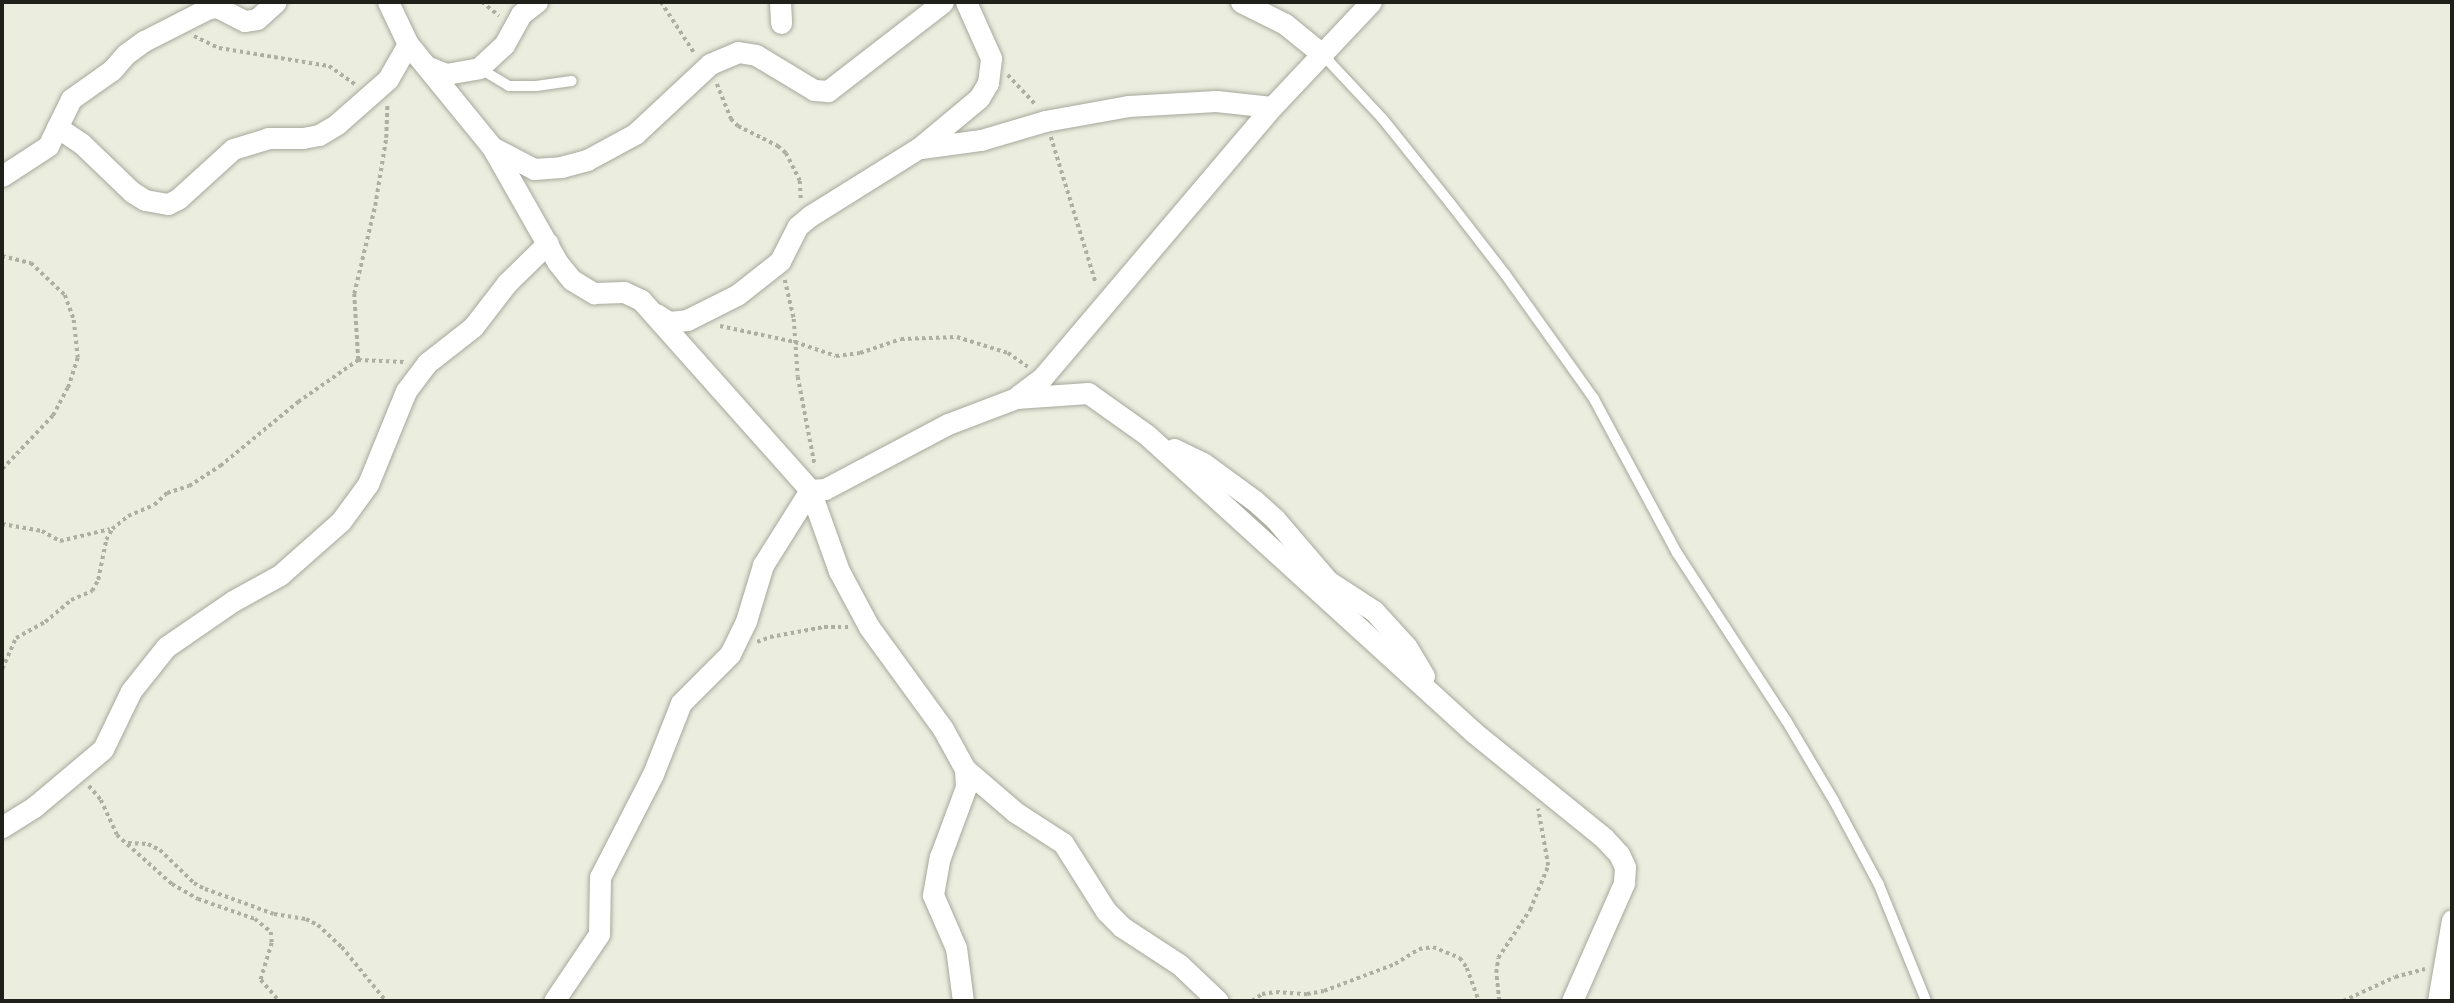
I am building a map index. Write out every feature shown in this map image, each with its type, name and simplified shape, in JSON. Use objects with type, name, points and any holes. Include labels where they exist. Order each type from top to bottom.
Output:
[{"type":"street","points":[[2,176],[45,150],[71,99],[111,71],[131,50],[181,20],[209,8],[217,7],[236,19],[257,19],[275,2]]},
{"type":"street","points":[[388,2],[408,44],[492,147],[558,263],[582,288],[594,293],[624,292],[641,300],[818,490],[839,571],[869,628],[943,729],[965,769],[1015,812],[1063,843],[1106,911],[1122,927],[1180,965],[1218,1001]]},
{"type":"street","points":[[426,66],[446,75],[479,68],[503,45],[521,14],[537,2]]},
{"type":"street","points":[[492,147],[534,169],[561,167],[587,160],[635,134],[710,64],[738,52],[756,55],[814,90],[828,91],[943,2]]},
{"type":"street","points":[[656,314],[669,322],[687,320],[737,295],[780,261],[798,226],[823,207],[919,148],[979,98],[988,83],[991,58],[966,2]]},
{"type":"street","points":[[1241,2],[1285,24],[1323,55]]},
{"type":"street","points":[[554,1001],[599,934],[600,877],[653,775],[681,703],[730,654],[746,621],[763,565],[818,490],[948,424],[1016,398],[1042,378],[1272,107],[1371,2]]},
{"type":"street","points":[[57,127],[82,144],[132,192],[145,200],[168,204],[178,199],[233,149],[268,138],[319,135],[370,96],[387,79],[408,44]]},
{"type":"street","points":[[919,148],[981,141],[1045,121],[1089,111],[1170,102],[1272,107]]},
{"type":"street","points":[[2,827],[34,807],[103,748],[131,691],[166,647],[233,601],[280,575],[341,521],[368,484],[406,391],[427,363],[473,327],[507,283],[548,243]]},
{"type":"street","points":[[1042,378],[1088,393],[1147,435],[1472,731],[1604,838],[1619,854],[1625,867],[1624,883],[1610,922],[1572,1001]]},
{"type":"street","points":[[1016,398],[1088,393]]},
{"type":"street","points":[[964,1001],[956,948],[933,895],[940,857],[966,787],[965,769]]},
{"type":"street","points":[[2438,1001],[2452,920]]},
{"type":"lane","points":[[1323,55],[1382,118],[1450,203],[1505,274],[1594,399],[1677,553],[1786,720],[1834,801],[1879,885],[1926,1001]]},
{"type":"lane","points":[[479,68],[509,86],[537,86],[572,81]]},
{"type":"path","points":[[661,2],[693,53],[710,64],[731,119],[738,126],[778,146],[786,153],[800,181],[798,226]]},
{"type":"path","points":[[181,20],[205,44],[329,66],[370,96]]},
{"type":"path","points":[[991,58],[1022,86],[1045,121],[1069,190],[1103,306]]},
{"type":"path","points":[[358,360],[354,294],[375,206],[386,138],[387,79]]},
{"type":"path","points":[[2,256],[32,263],[65,295],[74,320],[78,349],[68,388],[53,416],[2,470]]},
{"type":"path","points":[[780,261],[794,318],[795,342],[818,490]]},
{"type":"path","points":[[687,320],[795,342],[836,356],[860,353],[901,339],[957,337],[1008,353],[1042,378]]},
{"type":"path","points":[[2,524],[42,531],[60,541],[94,536],[112,529],[128,516],[154,505],[167,493],[188,486],[220,466],[298,402],[358,360],[427,363]]},
{"type":"path","points":[[2,668],[16,638],[45,622],[71,600],[92,591],[98,580],[106,540],[112,529]]},
{"type":"path","points":[[730,654],[770,636],[824,627],[869,628]]},
{"type":"path","points":[[80,770],[100,800],[117,835],[172,884],[198,899],[255,919],[271,932],[272,943],[261,980],[279,1001]]},
{"type":"path","points":[[1499,1001],[1496,973],[1498,958],[1530,909],[1548,866],[1534,783]]},
{"type":"path","points":[[128,843],[148,844],[160,849],[194,883],[205,889],[274,914],[306,919],[318,926],[342,947],[386,1001]]},
{"type":"path","points":[[1252,1001],[1262,994],[1276,992],[1307,994],[1324,991],[1395,964],[1419,949],[1433,947],[1460,958],[1467,968],[1479,1001]]},
{"type":"path","points":[[2343,1001],[2411,971],[2443,968]]}]
